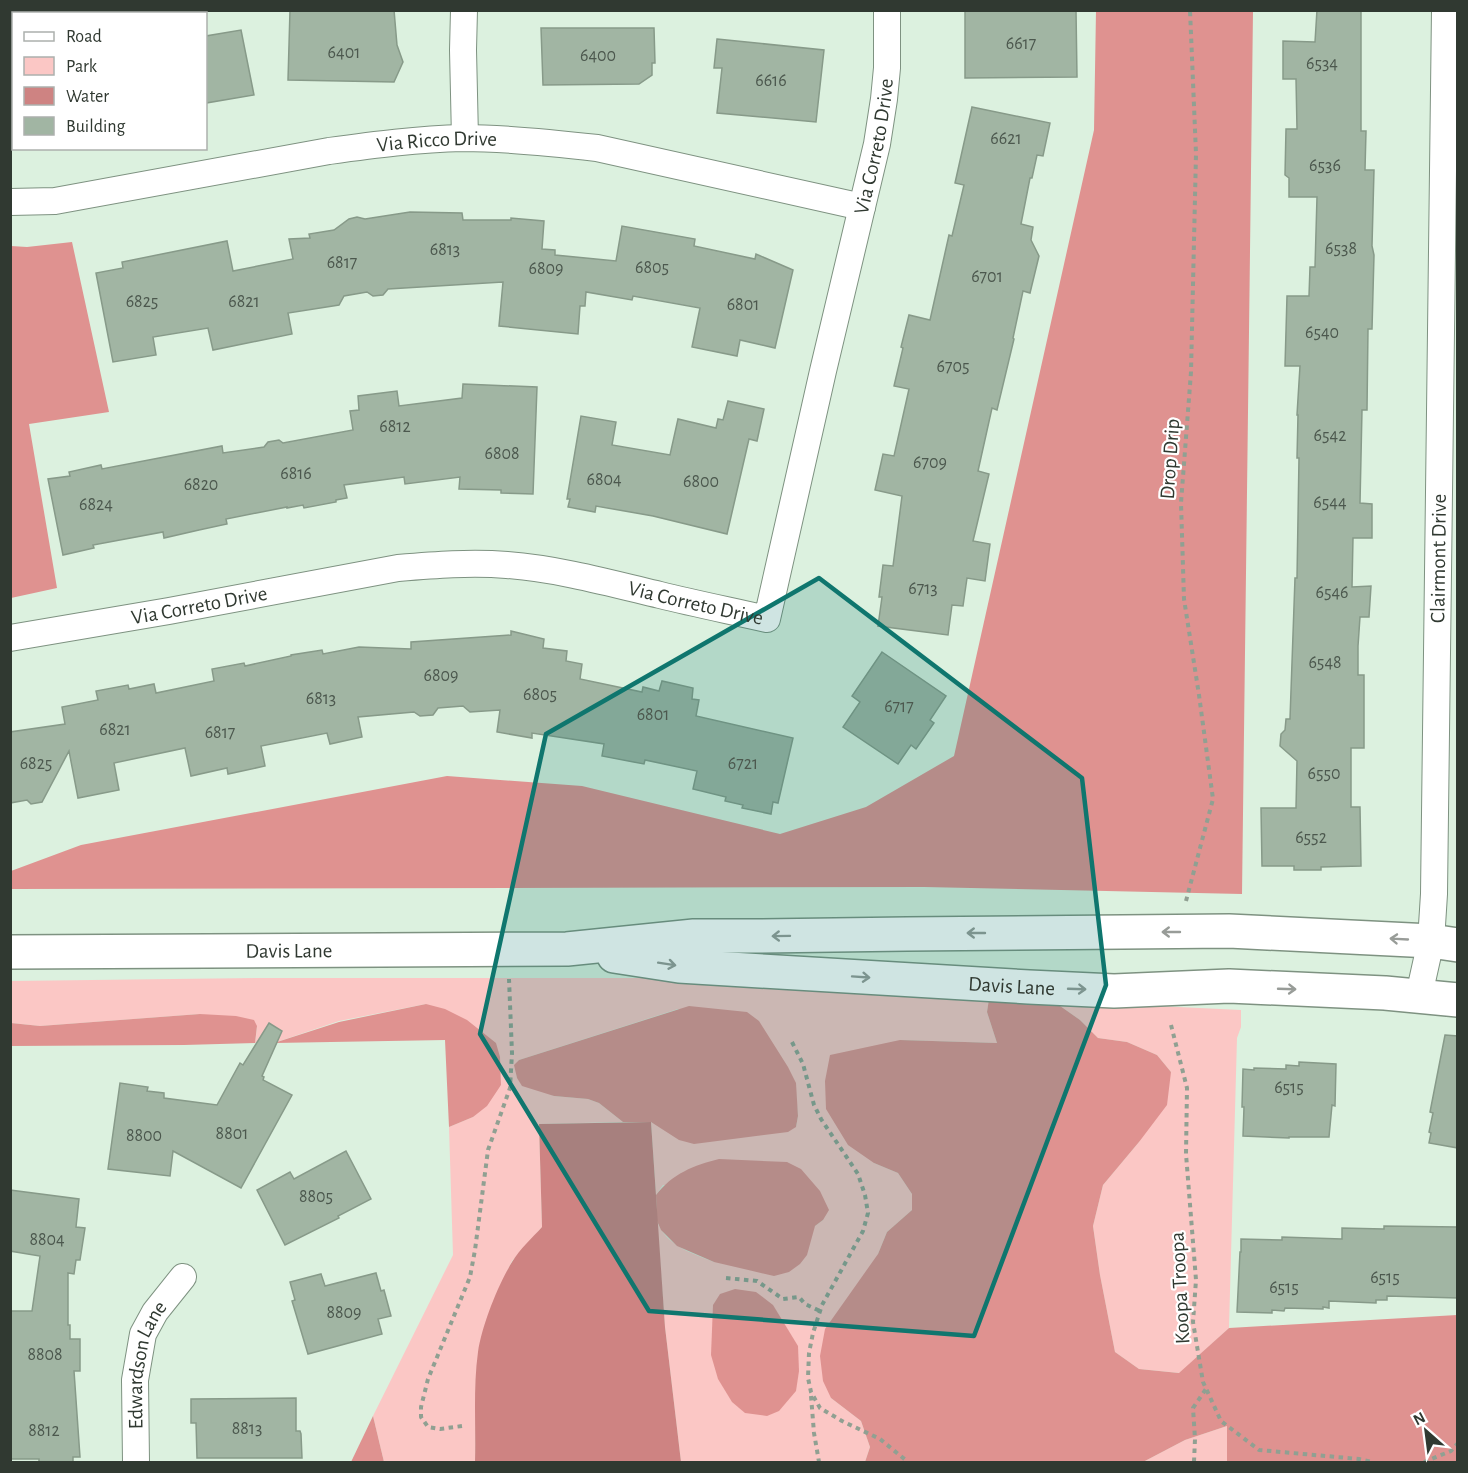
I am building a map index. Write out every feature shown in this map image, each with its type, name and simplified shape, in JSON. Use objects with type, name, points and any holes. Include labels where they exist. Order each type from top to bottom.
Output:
[{"type":"street","points":[[464,10],[465,138]]},
{"type":"street","name":"Via Correto Drive","points":[[10,638],[398,568],[472,563],[546,570],[767,619],[877,144],[887,68],[887,10]]},
{"type":"street","name":"Clairmont Drive","points":[[1419,995],[1444,943],[1434,901],[1447,708],[1445,10]]},
{"type":"street","name":"Via Ricco Drive","points":[[10,202],[56,201],[371,145],[465,138],[597,148],[862,207]]},
{"type":"street","name":"Davis Lane","points":[[10,952],[567,949],[694,936],[1229,931],[1444,943]]},
{"type":"street","name":"Davis Lane","points":[[567,949],[679,966],[1029,987],[1114,991],[1229,986],[1419,995],[1458,1000]]},
{"type":"street","name":"Edwardson Lane","points":[[136,1462],[135,1380],[143,1334],[155,1312],[183,1277]]},
{"type":"path","name":"Drop Drip","points":[[1185,904],[1213,799],[1184,599],[1181,515],[1191,372],[1196,165],[1190,10]]},
{"type":"path","points":[[462,1426],[440,1429],[428,1426],[421,1417],[421,1407],[428,1379],[470,1277],[488,1150],[510,1088],[513,1053],[507,949]]},
{"type":"path","name":"Koopa Troopa","points":[[1171,1025],[1187,1088],[1186,1154],[1196,1281],[1193,1322],[1206,1389],[1221,1421],[1259,1450],[1371,1462]]},
{"type":"path","points":[[792,1042],[803,1064],[814,1105],[858,1174],[868,1214],[863,1231],[822,1305],[809,1353],[808,1378],[819,1462]]},
{"type":"path","points":[[726,1278],[757,1281],[783,1299],[799,1297],[805,1304],[820,1311]]},
{"type":"path","points":[[1194,1462],[1193,1408],[1206,1389]]},
{"type":"path","points":[[811,1392],[820,1408],[880,1439],[908,1462]]},
{"type":"path","points":[[1424,1462],[1451,1451],[1458,1443]]},
{"type":"highlighted area","points":[[819,578],[1082,778],[1106,985],[974,1336],[649,1311],[480,1034],[546,734]]},
{"type":"green space","points":[[263,978],[648,978],[989,999],[987,1012],[997,1043],[900,1040],[874,1163],[898,1173],[912,1194],[912,1210],[887,1232],[831,1398],[861,1421],[870,1447],[865,1462],[681,1462],[665,1327],[657,1221],[661,1230],[673,1243],[714,1262],[815,1226],[823,1220],[663,1185],[656,1195],[651,1122],[663,1128],[796,1127],[798,1116],[795,1083],[678,1009],[519,1060],[515,1065],[517,1078],[554,1096],[588,1099],[599,1103],[623,1122],[539,1124],[542,1227],[512,1261],[485,1325],[476,1374],[475,1462],[384,1462],[373,1416],[453,1255],[449,1127],[473,1117],[501,1085],[500,1071],[426,1004],[339,1021],[274,1043],[255,1043],[257,1027],[200,1014],[40,1026],[11,1023],[10,981]]},
{"type":"green space","points":[[1053,1001],[1241,1010],[1241,1027],[1237,1038],[1229,1328],[1180,1373],[1139,1369],[1115,1352],[1093,1226],[1103,1185],[1139,1142],[1171,1072],[1157,1055],[1127,1042],[1098,1038],[1080,1020]]},
{"type":"green space","points":[[1227,1426],[1227,1462],[1143,1462],[1185,1440]]},
{"type":"shaded area","points":[[1096,11],[1253,11],[1242,894],[924,887],[11,889],[11,871],[81,845],[447,776],[582,786],[780,834],[866,807],[954,756],[1094,130]]},
{"type":"shaded area","points":[[72,242],[109,412],[29,424],[57,588],[11,598],[11,246],[27,247]]},
{"type":"shaded area","points":[[989,999],[1053,1001],[1080,1020],[1098,1038],[1127,1042],[1157,1055],[1171,1072],[1167,1105],[1103,1185],[1093,1226],[1115,1352],[1139,1369],[1179,1373],[1229,1328],[1457,1315],[1457,1462],[1227,1462],[1227,1426],[1185,1440],[1143,1462],[865,1462],[870,1447],[861,1421],[831,1398],[823,1381],[820,1356],[825,1329],[878,1254],[887,1232],[912,1210],[912,1194],[898,1173],[874,1163],[848,1145],[826,1109],[825,1081],[830,1055],[900,1040],[997,1043],[987,1012]]},
{"type":"shaded area","points":[[426,1004],[445,1009],[467,1020],[496,1043],[500,1057],[501,1085],[487,1106],[473,1117],[449,1127],[445,1040],[274,1043],[339,1022]]},
{"type":"shaded area","points":[[689,1006],[747,1012],[759,1021],[796,1083],[798,1116],[796,1127],[788,1132],[694,1144],[679,1140],[651,1122],[623,1122],[599,1103],[588,1099],[554,1096],[522,1086],[517,1078],[514,1065],[519,1060]]},
{"type":"shaded area","points":[[200,1014],[236,1016],[254,1020],[257,1026],[255,1043],[11,1046],[11,1023],[40,1026]]},
{"type":"shaded area","points":[[719,1159],[787,1162],[801,1169],[820,1191],[829,1210],[823,1220],[815,1226],[807,1255],[789,1272],[774,1276],[714,1262],[677,1246],[661,1230],[657,1221],[656,1195],[669,1181],[684,1171]]},
{"type":"shaded area","points":[[735,1289],[756,1292],[773,1305],[798,1346],[799,1371],[796,1391],[779,1411],[767,1416],[745,1413],[732,1402],[718,1379],[711,1355],[713,1305],[720,1294]]},
{"type":"shaded area","points":[[373,1416],[384,1462],[351,1462]]},
{"type":"water","points":[[651,1122],[665,1327],[681,1462],[475,1462],[476,1379],[478,1352],[483,1330],[496,1293],[512,1262],[542,1227],[539,1124]]},
{"type":"building","points":[[290,10],[394,10],[397,45],[403,62],[394,82],[288,80]]},
{"type":"building","points":[[965,10],[1076,10],[1077,77],[965,78]]},
{"type":"building","points":[[1317,10],[1361,10],[1361,131],[1366,131],[1365,170],[1374,170],[1372,246],[1374,255],[1372,329],[1368,329],[1367,410],[1362,410],[1360,503],[1372,504],[1372,538],[1353,538],[1352,587],[1371,586],[1369,617],[1360,617],[1358,646],[1358,675],[1364,675],[1364,748],[1351,748],[1351,807],[1360,807],[1361,866],[1294,870],[1294,866],[1262,866],[1261,808],[1296,808],[1297,761],[1280,746],[1286,719],[1290,719],[1295,578],[1297,578],[1299,458],[1297,458],[1297,415],[1300,366],[1285,366],[1287,296],[1309,296],[1310,267],[1315,267],[1317,197],[1289,197],[1289,178],[1285,175],[1286,129],[1297,129],[1296,79],[1283,79],[1283,41],[1315,42]]},
{"type":"building","points":[[541,28],[654,28],[655,63],[652,63],[652,75],[639,84],[543,85]]},
{"type":"building","points":[[241,30],[254,95],[207,103],[207,36]]},
{"type":"building","points":[[717,39],[824,50],[816,122],[717,113],[722,68],[714,68]]},
{"type":"building","points":[[972,107],[1050,123],[1043,156],[1037,155],[1032,178],[1030,178],[1021,224],[1033,227],[1031,240],[1039,256],[1030,293],[1023,291],[997,410],[992,408],[978,471],[989,474],[973,541],[990,544],[985,581],[967,578],[963,606],[952,605],[948,635],[878,626],[883,565],[893,566],[902,496],[875,490],[883,454],[894,456],[909,389],[894,386],[909,315],[930,320],[949,235],[952,236],[964,185],[955,183]]},
{"type":"building","points":[[410,212],[462,213],[463,220],[511,220],[511,218],[544,221],[542,249],[555,250],[555,255],[616,261],[622,226],[695,239],[694,246],[755,259],[756,254],[793,270],[775,348],[740,340],[737,356],[692,347],[700,308],[633,296],[632,300],[586,292],[585,306],[580,306],[578,334],[499,326],[503,282],[388,289],[383,295],[373,296],[367,292],[344,296],[339,305],[288,313],[292,334],[213,350],[208,328],[153,337],[156,355],[113,362],[96,273],[123,268],[122,262],[227,241],[233,271],[293,259],[289,239],[310,238],[309,234],[334,230],[349,219],[357,217],[365,219]]},
{"type":"building","points":[[463,384],[537,387],[533,494],[501,493],[501,490],[459,489],[460,477],[405,484],[404,477],[344,485],[347,498],[336,500],[336,502],[304,508],[303,505],[287,507],[226,519],[227,524],[164,538],[163,532],[93,545],[94,548],[63,555],[48,479],[70,476],[69,472],[101,465],[102,469],[222,446],[223,453],[264,447],[268,442],[279,440],[283,443],[353,430],[350,411],[359,410],[358,396],[397,391],[399,406],[462,398]]},
{"type":"building","points":[[728,401],[764,409],[757,441],[749,439],[727,534],[653,516],[596,506],[595,512],[568,507],[570,499],[567,499],[581,416],[616,422],[612,445],[670,455],[678,419],[716,428],[718,419],[723,420]]},
{"type":"building","points":[[511,631],[544,639],[543,648],[567,651],[566,661],[582,664],[580,679],[642,692],[643,687],[659,691],[662,681],[693,688],[692,699],[699,700],[696,716],[793,738],[778,803],[773,802],[771,814],[742,808],[743,805],[725,801],[726,797],[693,789],[697,771],[645,760],[644,764],[602,756],[604,744],[532,733],[532,738],[497,732],[500,710],[470,712],[463,706],[438,708],[433,715],[420,716],[414,712],[358,717],[362,737],[330,744],[327,733],[261,746],[265,766],[228,774],[227,768],[191,776],[185,748],[114,763],[119,790],[78,798],[69,751],[42,802],[31,804],[27,800],[10,803],[10,732],[65,724],[62,707],[98,700],[96,691],[128,685],[129,689],[154,684],[156,693],[214,681],[212,669],[244,663],[245,666],[322,650],[323,654],[359,647],[411,649],[411,642],[511,635]]},
{"type":"building","points":[[882,652],[946,696],[930,720],[934,723],[916,749],[911,745],[898,764],[843,727],[860,702],[852,696]]},
{"type":"building","points":[[269,1023],[282,1031],[262,1076],[263,1080],[292,1095],[241,1188],[173,1151],[170,1176],[108,1169],[120,1083],[148,1087],[147,1091],[164,1093],[164,1098],[217,1105],[240,1063],[243,1065]]},
{"type":"building","points":[[1445,1035],[1458,1036],[1458,1148],[1429,1143],[1433,1113],[1430,1112]]},
{"type":"building","points":[[1299,1062],[1336,1064],[1335,1106],[1332,1105],[1329,1137],[1243,1136],[1243,1069],[1286,1069],[1286,1065],[1299,1066]]},
{"type":"building","points":[[346,1151],[371,1199],[285,1245],[257,1190],[290,1172],[294,1179]]},
{"type":"building","points":[[10,1190],[79,1199],[76,1227],[85,1228],[80,1260],[76,1260],[74,1274],[68,1273],[70,1339],[80,1339],[80,1371],[74,1371],[80,1457],[73,1457],[73,1462],[10,1459],[10,1311],[32,1311],[40,1256],[10,1251]]},
{"type":"building","points":[[1384,1226],[1458,1227],[1458,1298],[1387,1296],[1387,1300],[1376,1300],[1376,1303],[1329,1301],[1329,1308],[1323,1307],[1323,1309],[1285,1308],[1284,1311],[1272,1310],[1272,1313],[1237,1312],[1241,1239],[1282,1240],[1282,1237],[1342,1239],[1342,1228],[1384,1229]]},
{"type":"building","points":[[376,1273],[381,1291],[384,1290],[391,1316],[378,1319],[382,1334],[308,1354],[292,1301],[295,1300],[290,1282],[321,1274],[325,1286]]},
{"type":"building","points":[[296,1398],[296,1431],[300,1431],[301,1434],[302,1458],[197,1458],[196,1423],[191,1423],[191,1399]]}]
